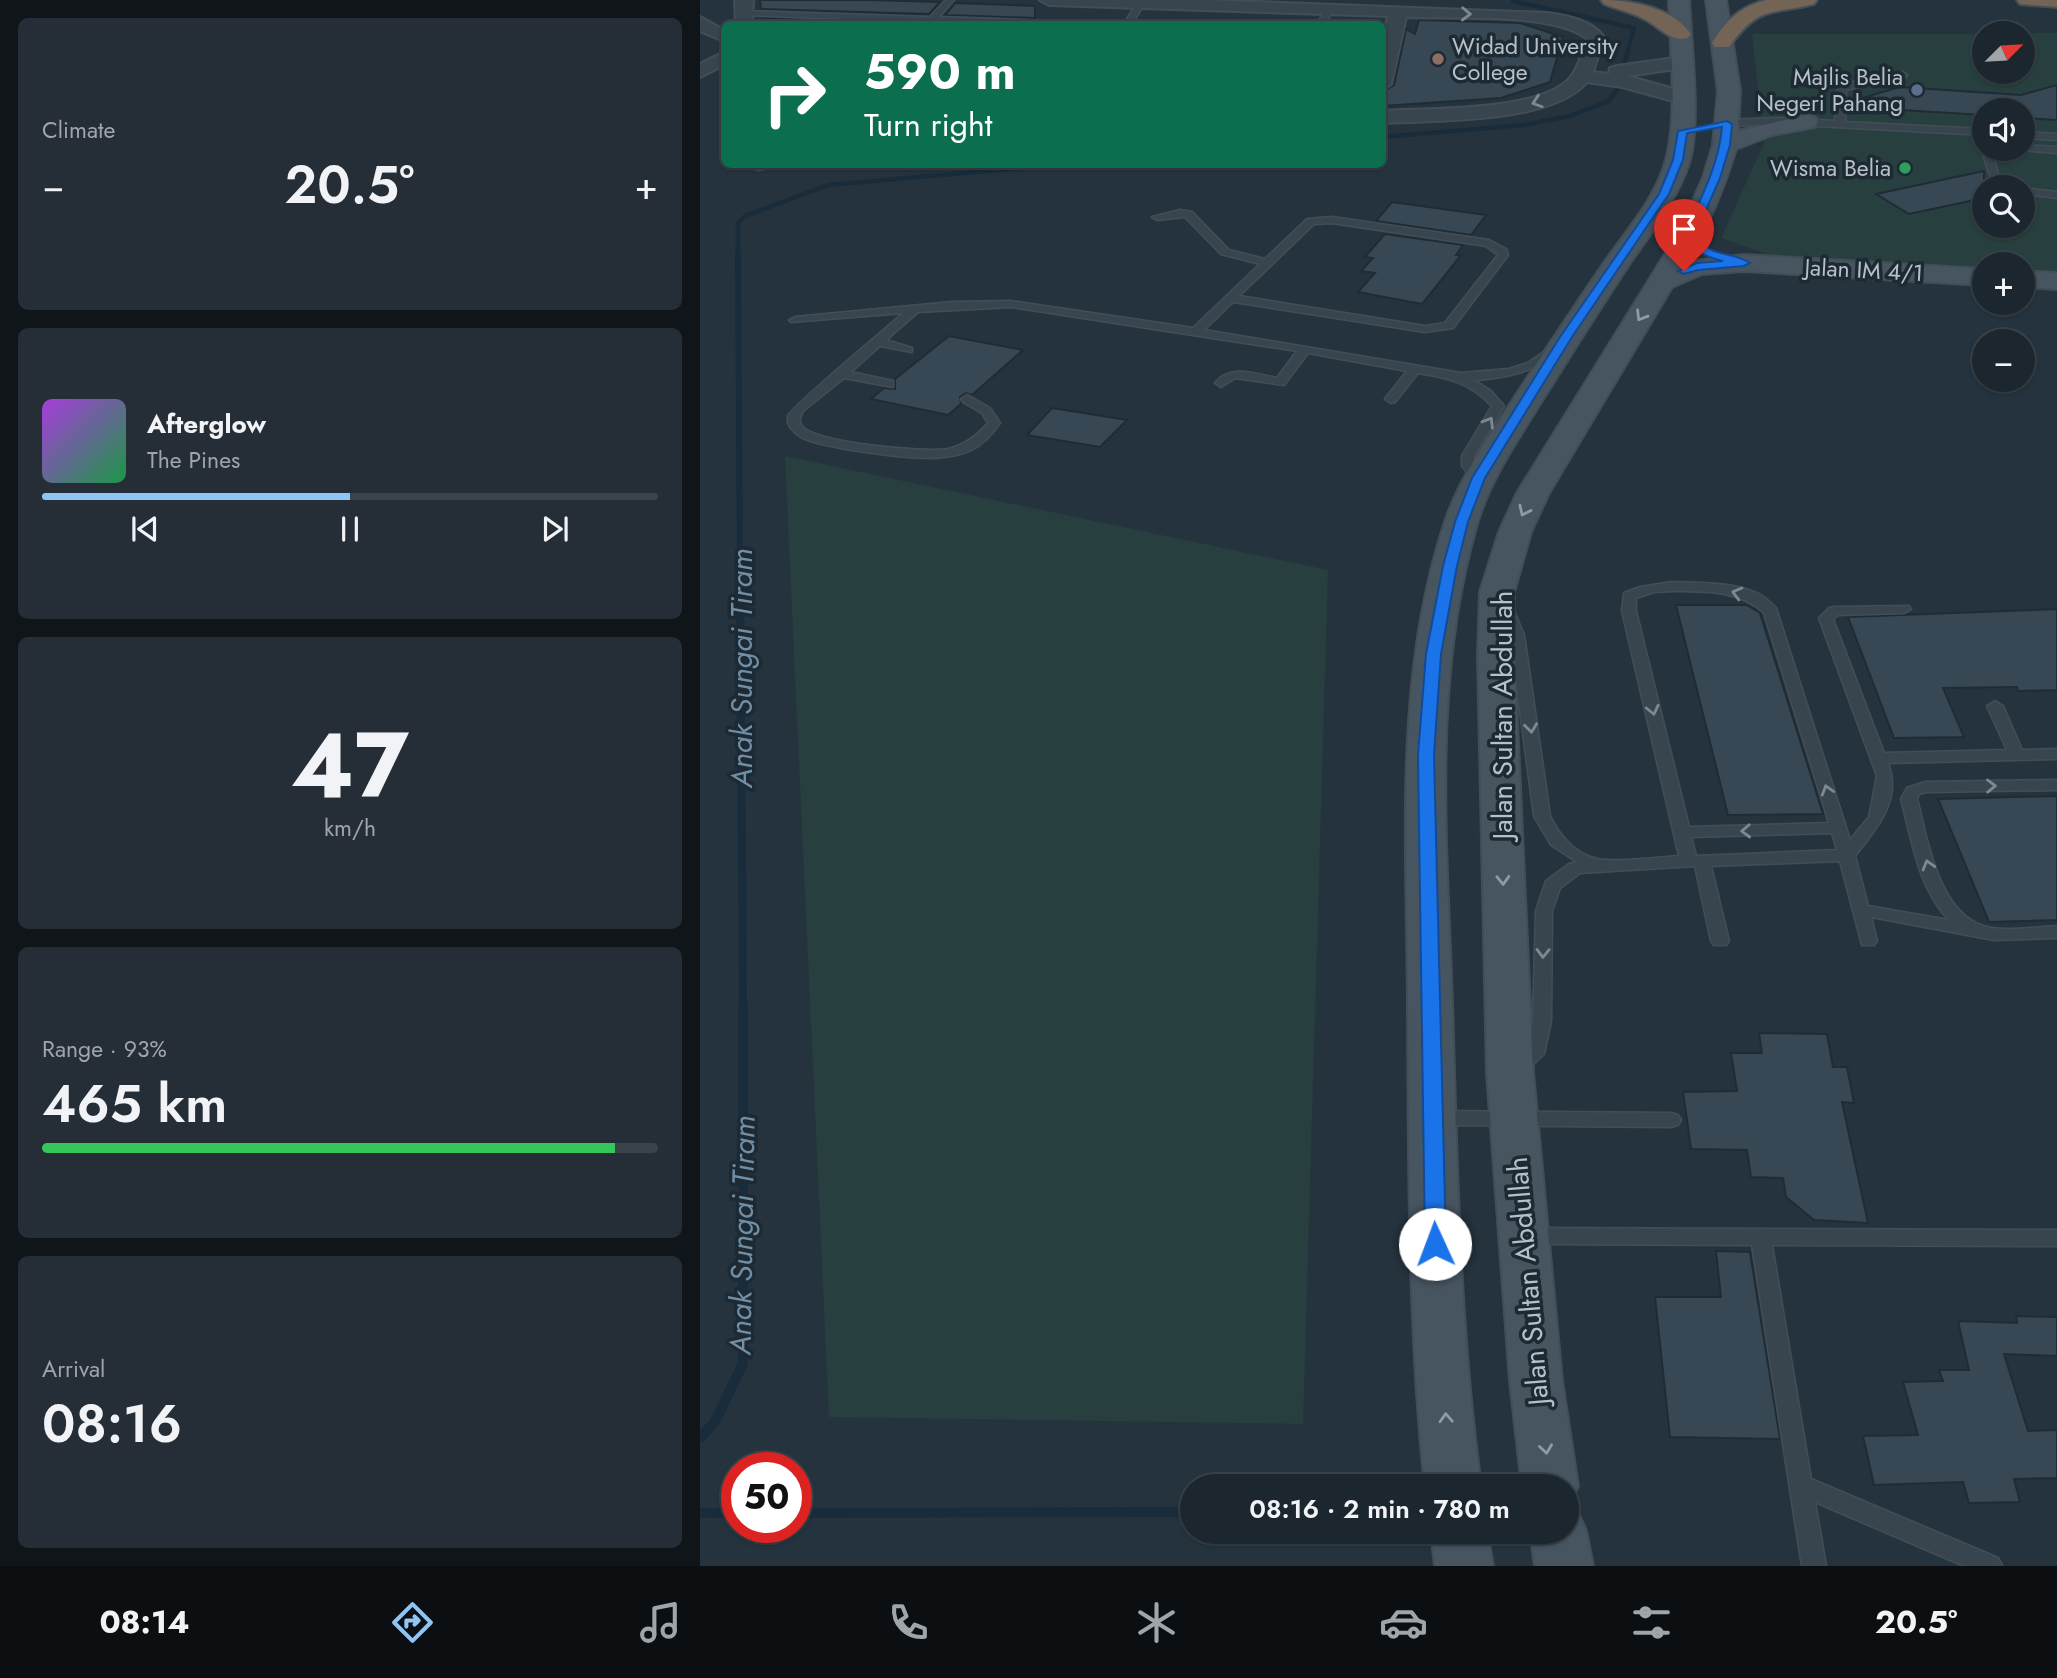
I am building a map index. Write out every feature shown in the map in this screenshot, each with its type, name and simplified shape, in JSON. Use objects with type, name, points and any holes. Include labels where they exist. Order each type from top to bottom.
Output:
[{"type":"highway","points":[[1611,0],[1649,13],[1681,34]]},
{"type":"highway","points":[[1722,43],[1738,18],[1749,12],[1782,3],[1807,0]]},
{"type":"highway","points":[[2026,0],[2057,1]]},
{"type":"main road","name":"Jalan Sultan Abdullah","points":[[1451,1474],[1447,1448],[1437,1272],[1431,1118],[1426,755],[1433,654],[1461,522],[1479,478],[1566,337],[1664,194],[1678,160],[1682,114],[1679,0]]},
{"type":"main road","name":"Jalan Sultan Abdullah","points":[[1548,1474],[1536,1381],[1510,1073],[1496,670],[1497,592],[1514,532],[1532,493],[1690,235],[1726,134],[1729,91],[1716,0]]},
{"type":"main road","points":[[1729,91],[1746,104],[1773,116],[1807,122]]},
{"type":"main road","points":[[1682,114],[1726,134],[1749,133],[1807,122]]},
{"type":"main road","name":"Jalan IM 4/1","points":[[1690,235],[1696,245],[1710,255],[1744,263]]},
{"type":"main road","name":"Jalan IM 4/1","points":[[1663,281],[1697,267],[1744,263],[1972,276]]},
{"type":"main road","points":[[2035,280],[2057,281]]},
{"type":"main road","points":[[1461,1544],[1464,1566]]},
{"type":"main road","points":[[1560,1544],[1564,1566]]},
{"type":"street","points":[[1049,0],[1141,3],[1325,17],[1398,12],[1531,16],[1573,24],[1595,37],[1584,73],[1569,89],[1527,105],[1386,117]]},
{"type":"street","points":[[1386,64],[1398,12]]},
{"type":"street","points":[[700,22],[721,35]]},
{"type":"street","points":[[700,47],[721,46]]},
{"type":"street","points":[[700,71],[721,60]]},
{"type":"street","points":[[1584,73],[1617,72],[1682,63]]},
{"type":"street","points":[[1584,73],[1623,81],[1682,114]]},
{"type":"lane","points":[[932,21],[950,0]]},
{"type":"lane","points":[[1130,21],[1141,3]]},
{"type":"lane","points":[[744,12],[912,21]]},
{"type":"lane","points":[[1840,124],[1842,89],[1903,75]]},
{"type":"lane","points":[[1807,122],[1972,134]]},
{"type":"lane","points":[[2035,136],[2057,137]]},
{"type":"lane","points":[[2035,149],[2057,150]]},
{"type":"lane","points":[[2035,192],[2057,195]]},
{"type":"lane","points":[[1157,217],[1188,214],[1225,252],[1265,262]]},
{"type":"lane","points":[[1196,331],[1233,298],[1265,262],[1306,224],[1320,220],[1489,243],[1502,251],[1503,255],[1449,326],[1442,329],[1425,329],[1233,298]]},
{"type":"lane","points":[[795,320],[915,308],[1011,304],[1196,331],[1461,377],[1521,371],[1541,361],[1566,337]]},
{"type":"lane","points":[[915,308],[794,414],[794,421],[800,431],[816,439],[914,455],[955,451],[973,445],[987,434],[994,423],[986,411],[967,399]]},
{"type":"lane","points":[[879,342],[908,350]]},
{"type":"lane","points":[[1221,383],[1228,376],[1235,374],[1280,382],[1305,349]]},
{"type":"lane","points":[[1391,399],[1415,369]]},
{"type":"lane","points":[[842,374],[890,384]]},
{"type":"lane","points":[[1461,377],[1487,394],[1498,406],[1468,456],[1468,466],[1479,478]]},
{"type":"lane","points":[[1720,941],[1696,862],[1682,832],[1629,611],[1629,596],[1645,589],[1717,587],[1756,598],[1771,611],[1839,828],[1868,941]]},
{"type":"lane","points":[[1497,592],[1510,613],[1517,635],[1542,816],[1551,836],[1564,849],[1595,865]]},
{"type":"lane","points":[[1510,1073],[1535,1054],[1542,1021],[1544,911],[1552,886],[1575,868],[1595,865],[1847,856],[1877,818],[1885,776],[1826,618],[1834,611],[1904,609]]},
{"type":"lane","points":[[1995,706],[2015,754]]},
{"type":"lane","points":[[1880,758],[2057,754]]},
{"type":"lane","points":[[1985,933],[1948,912],[1936,893],[1909,799],[1913,792],[1925,787],[2057,785]]},
{"type":"lane","points":[[1682,832],[1839,828]]},
{"type":"lane","points":[[1906,914],[1929,904],[1936,893]]},
{"type":"lane","points":[[1861,911],[1906,914],[1947,927],[1985,933],[2057,932]]},
{"type":"lane","points":[[1431,1118],[1671,1119]]},
{"type":"lane","points":[[1523,1236],[2057,1238]]},
{"type":"lane","points":[[1761,1237],[1814,1566]]},
{"type":"lane","points":[[1800,1485],[1990,1566]]},
{"type":"green space","name":"Wisma Belia","points":[[2035,33],[2057,33],[2057,271],[2035,270],[2035,252],[1972,252],[1972,266],[1772,256],[1721,238],[1764,143],[1752,34],[1972,34],[1972,84],[2035,84]]},
{"type":"green space","points":[[785,456],[1328,570],[1303,1424],[829,1417]]},
{"type":"building","points":[[760,0],[940,2],[929,14],[761,9]]},
{"type":"building","points":[[955,3],[1035,6],[1035,18],[945,15]]},
{"type":"building","points":[[763,18],[842,21],[764,21]]},
{"type":"building","name":"Widad University College","points":[[1419,20],[1520,23],[1563,37],[1550,82],[1501,98],[1386,106],[1386,90],[1394,85],[1406,29],[1415,34]]},
{"type":"building","name":"Majlis Belia Negeri Pahang","points":[[2057,85],[2057,120],[2035,119],[2035,98],[1972,98],[1972,114],[1901,110],[1866,97],[1899,87],[2021,95]]},
{"type":"building","points":[[1984,171],[1984,175],[1972,175],[1972,201],[1909,214],[1876,194]]},
{"type":"building","points":[[1392,202],[1486,215],[1471,235],[1376,221]]},
{"type":"building","points":[[1385,234],[1463,245],[1456,255],[1461,255],[1422,304],[1358,292],[1375,273],[1361,271],[1373,258],[1365,257]]},
{"type":"building","points":[[949,336],[1023,350],[972,395],[966,393],[960,397],[961,404],[948,415],[871,399],[884,388],[895,389],[895,379]]},
{"type":"building","points":[[1052,408],[1127,420],[1100,447],[1027,435]]},
{"type":"building","points":[[1676,605],[1747,605],[1760,613],[1823,814],[1728,815]]},
{"type":"building","points":[[2057,609],[2057,690],[2018,691],[2017,687],[1943,688],[1964,737],[1894,738],[1848,617]]},
{"type":"building","points":[[2057,796],[2057,920],[1989,922],[1938,799]]},
{"type":"building","points":[[1759,1033],[1827,1034],[1833,1067],[1847,1067],[1854,1103],[1842,1102],[1868,1223],[1814,1220],[1786,1197],[1783,1178],[1751,1177],[1747,1150],[1691,1149],[1683,1092],[1737,1091],[1731,1053],[1762,1053]]},
{"type":"building","points":[[1716,1251],[1750,1252],[1780,1439],[1670,1437],[1655,1297],[1721,1297]]},
{"type":"building","points":[[2016,1316],[2057,1317],[2057,1356],[2004,1354],[2028,1431],[2057,1430],[2057,1478],[2014,1479],[2020,1502],[1969,1503],[1963,1482],[1874,1485],[1863,1436],[1918,1435],[1903,1382],[1943,1381],[1939,1370],[1969,1370],[1958,1321],[2017,1323]]},
{"type":"waterway","points":[[1513,1],[1634,28],[1625,61]]},
{"type":"waterway","name":"Anak Sungai Tiram","points":[[1386,137],[1524,125],[1570,116],[1609,101],[1619,87]]},
{"type":"waterway","name":"Anak Sungai Tiram","points":[[738,252],[738,223],[745,216],[828,185],[1021,168]]},
{"type":"waterway","name":"Anak Sungai Tiram","points":[[738,252],[740,582]]},
{"type":"waterway","name":"Anak Sungai Tiram","points":[[740,580],[743,1010]]},
{"type":"waterway","name":"Anak Sungai Tiram","points":[[700,1438],[715,1422],[743,1363],[743,1010]]},
{"type":"waterway","points":[[812,1513],[1180,1512]]},
{"type":"waterway","points":[[700,1513],[721,1513]]},
{"type":"place","name":"Widad University College","points":[[1438,59]]},
{"type":"place","name":"Majlis Belia Negeri Pahang","points":[[1917,90]]},
{"type":"place","name":"Wisma Belia","points":[[1905,168]]},
{"type":"route","points":[[1435,1244],[1426,755],[1433,654],[1461,522],[1479,478],[1566,337],[1664,194],[1678,160],[1683,131],[1727,124],[1726,145],[1690,235],[1696,245],[1710,255],[1744,263],[1697,267],[1684,271]]}]
